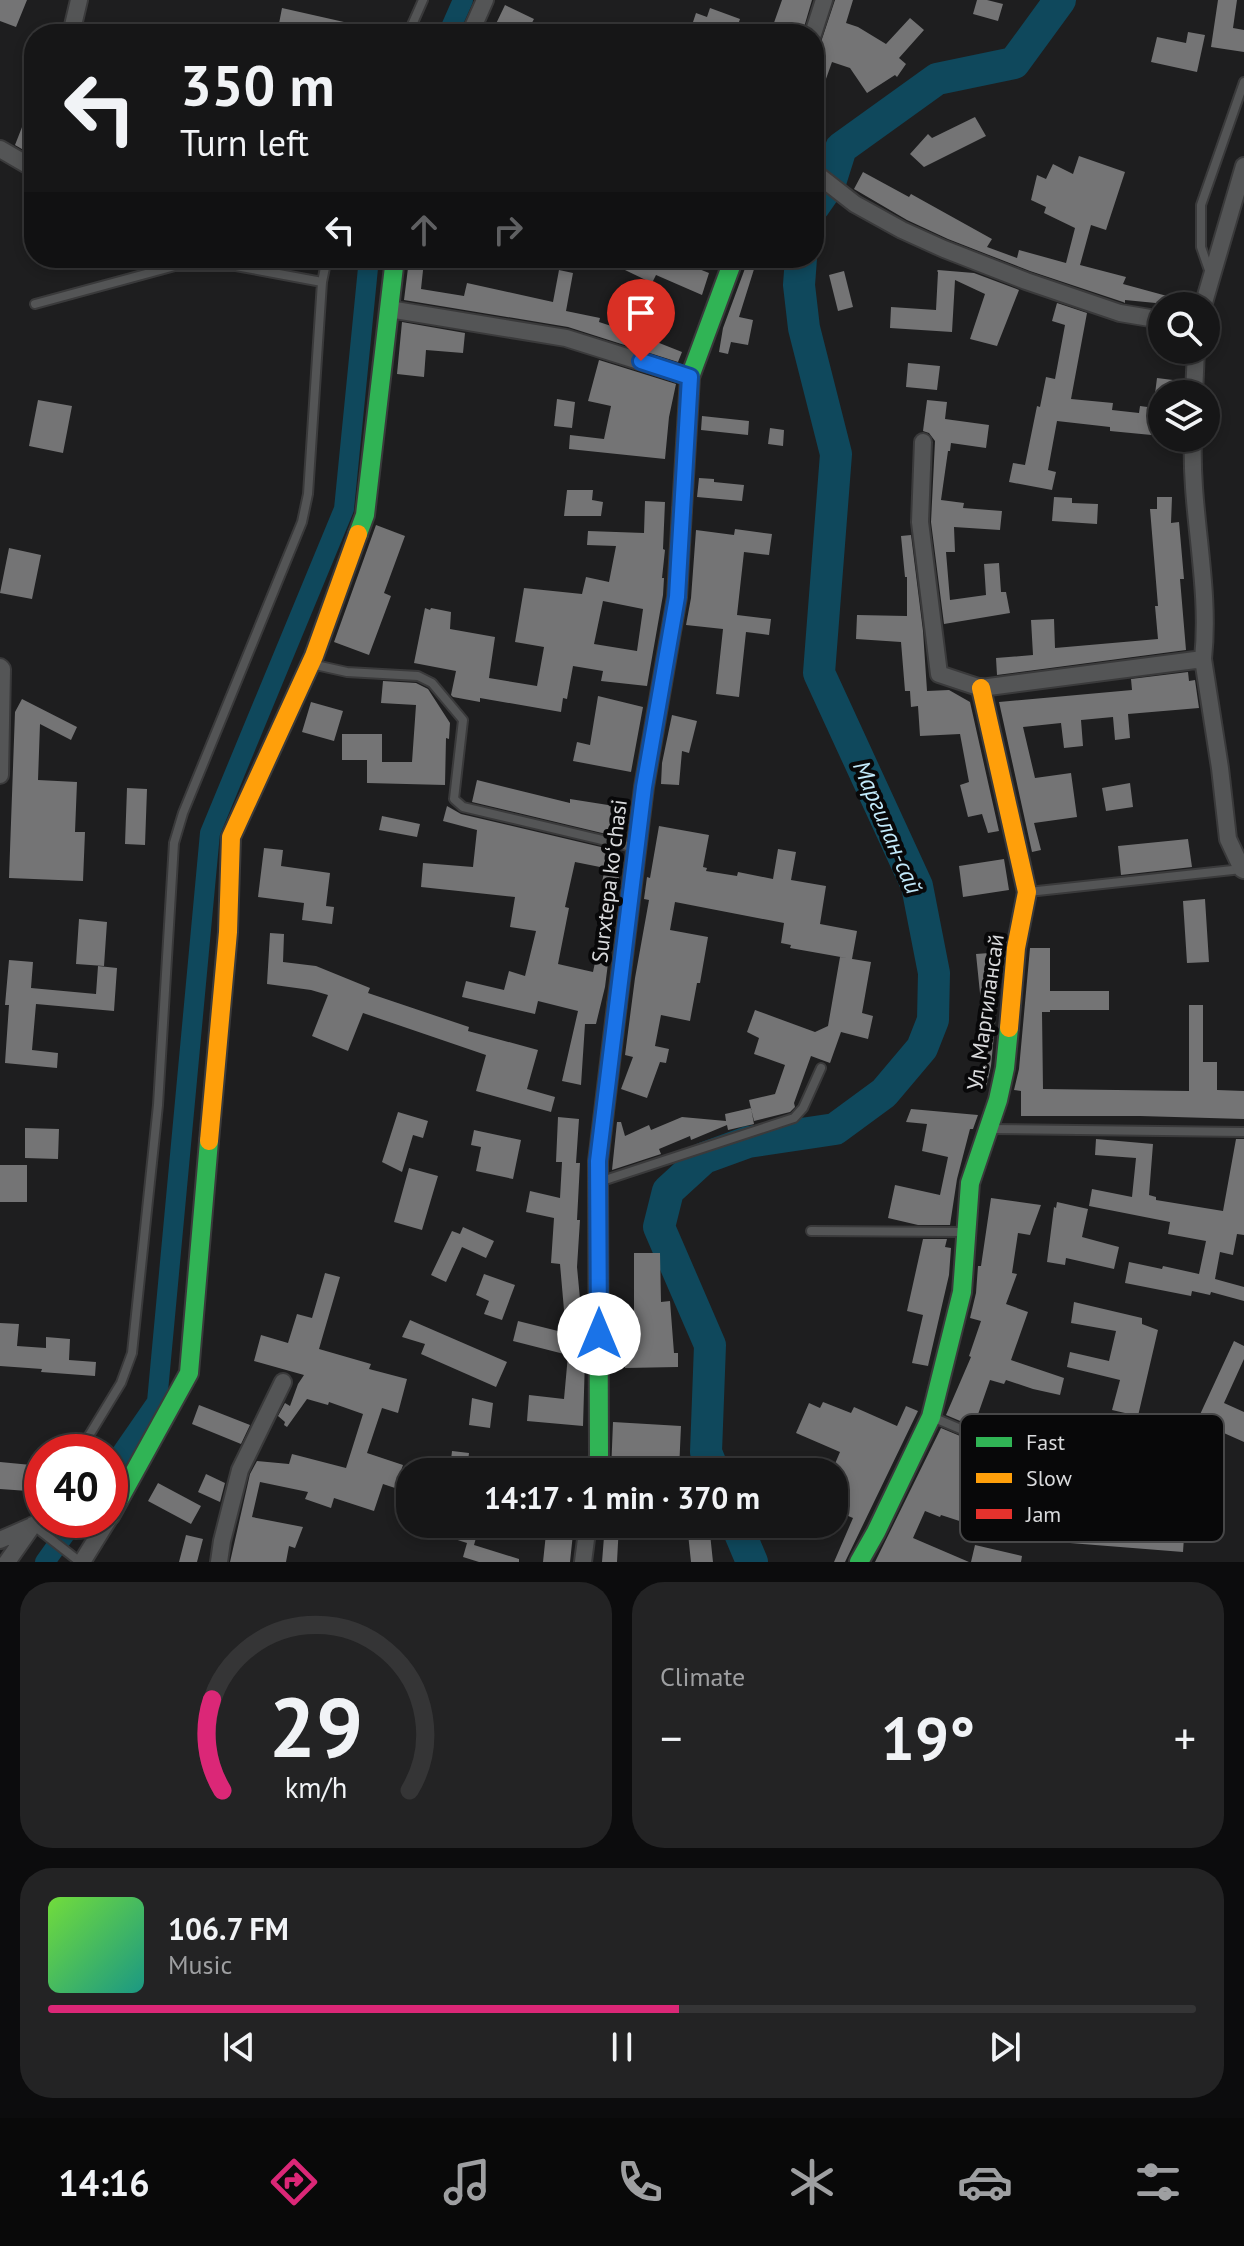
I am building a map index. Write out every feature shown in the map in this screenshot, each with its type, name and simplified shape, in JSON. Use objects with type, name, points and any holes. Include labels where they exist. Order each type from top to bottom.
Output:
[{"type":"street","points":[[73,24],[79,0]]},
{"type":"street","points":[[474,24],[485,0]]},
{"type":"street","points":[[816,24],[824,0]]},
{"type":"street","points":[[0,149],[24,163]]},
{"type":"street","points":[[1207,292],[1244,166]]},
{"type":"street","points":[[824,179],[855,204],[944,249],[1120,313],[1148,318]]},
{"type":"street","points":[[128,1484],[189,1373],[228,932],[231,837],[311,664],[365,515],[394,268]]},
{"type":"street","name":"Surxtepa koʻchasi","points":[[599,1458],[600,1146],[644,787],[677,597],[690,377],[730,268]]},
{"type":"street","points":[[389,309],[566,338],[690,377]]},
{"type":"street","points":[[923,442],[920,522],[939,674],[981,688],[1203,659]]},
{"type":"street","points":[[1192,452],[1191,471],[1206,604],[1203,659],[1228,839],[1243,870]]},
{"type":"street","points":[[0,667],[0,775]]},
{"type":"street","name":"Ул. Маргилансай","points":[[859,1562],[931,1417],[962,1292],[970,1183],[998,1100],[1005,1068],[1016,948],[1027,892],[981,688]]},
{"type":"street","points":[[219,1562],[240,1470],[283,1382]]},
{"type":"street","points":[[0,1540],[24,1526]]},
{"type":"street","points":[[7,1562],[24,1538]]},
{"type":"street","points":[[81,1562],[96,1538]]},
{"type":"street","points":[[583,1562],[586,1538]]},
{"type":"lane","points":[[412,24],[423,0]]},
{"type":"lane","points":[[1211,278],[1201,247],[1201,205],[1244,82]]},
{"type":"lane","points":[[35,304],[168,268]]},
{"type":"lane","points":[[247,268],[322,282]]},
{"type":"lane","points":[[90,1434],[121,1383],[132,1353],[158,1105],[174,843],[302,522],[308,494],[325,268]]},
{"type":"lane","points":[[311,664],[347,672],[418,676],[432,683],[463,720],[454,799],[463,807],[637,848]]},
{"type":"lane","points":[[1027,892],[1243,870]]},
{"type":"lane","points":[[598,1182],[794,1118],[803,1108],[821,1068]]},
{"type":"lane","points":[[987,1129],[1244,1132]]},
{"type":"lane","points":[[811,1231],[966,1232]]},
{"type":"lane","points":[[931,1417],[960,1429]]},
{"type":"lane","points":[[58,1538],[81,1562]]},
{"type":"building","points":[[0,0],[27,0],[16,27],[0,21]]},
{"type":"building","points":[[782,0],[812,0],[805,24],[774,24]]},
{"type":"building","points":[[835,0],[853,0],[846,23],[886,44],[910,18],[924,30],[899,58],[906,64],[897,77],[895,75],[867,93],[850,68],[832,62],[824,84],[824,33]]},
{"type":"building","points":[[977,0],[1003,4],[998,21],[973,14]]},
{"type":"building","points":[[1218,0],[1237,0],[1233,28],[1244,30],[1244,52],[1211,47]]},
{"type":"building","points":[[505,5],[534,19],[531,24],[496,24]]},
{"type":"building","points":[[282,8],[344,22],[344,24],[279,24]]},
{"type":"building","points":[[710,8],[740,19],[738,24],[692,24],[696,13],[707,17]]},
{"type":"building","points":[[1188,32],[1205,35],[1197,72],[1151,62],[1157,37],[1186,43]]},
{"type":"building","points":[[975,117],[986,136],[924,167],[910,154],[928,134],[932,138]]},
{"type":"building","points":[[24,122],[24,150],[15,145]]},
{"type":"building","points":[[1079,156],[1125,172],[1106,230],[1091,225],[1080,265],[1126,277],[1123,284],[1152,292],[1148,292],[1148,302],[1125,300],[1125,303],[1030,271],[907,220],[854,189],[863,172],[909,197],[911,194],[992,239],[987,247],[1017,258],[1019,250],[1066,263],[1075,228],[1044,213],[1046,207],[1031,200],[1037,175],[1046,179],[1053,164],[1073,174]]},
{"type":"building","points":[[408,268],[423,268],[421,289],[464,296],[467,283],[553,302],[559,270],[573,273],[566,311],[600,318],[599,322],[682,352],[678,362],[568,327],[404,300]]},
{"type":"building","points":[[621,268],[696,268],[709,273],[702,295],[656,275],[652,283]]},
{"type":"building","points":[[745,268],[754,268],[739,317],[753,320],[748,345],[731,342],[728,354],[719,352],[723,328]]},
{"type":"building","points":[[938,270],[974,273],[1019,290],[997,346],[970,339],[985,294],[955,280],[952,332],[890,328],[891,307],[936,310]]},
{"type":"building","points":[[844,271],[853,307],[838,311],[829,275]]},
{"type":"building","points":[[1057,303],[1087,313],[1071,399],[1113,403],[1112,410],[1139,413],[1140,406],[1148,407],[1148,435],[1057,421],[1048,470],[1056,472],[1052,490],[1009,482],[1013,463],[1025,465],[1046,377],[1055,379],[1065,325],[1052,321]]},
{"type":"building","points":[[402,322],[465,333],[463,353],[426,350],[424,377],[397,374]]},
{"type":"building","points":[[599,360],[676,384],[665,459],[569,449],[570,435],[604,439],[611,406],[588,401]]},
{"type":"building","points":[[908,363],[940,366],[937,390],[906,387]]},
{"type":"building","points":[[557,399],[575,402],[572,428],[554,426]]},
{"type":"building","points":[[38,400],[72,406],[63,453],[29,446]]},
{"type":"building","points":[[927,400],[947,402],[945,419],[989,425],[986,448],[951,443],[941,500],[964,503],[963,508],[1002,511],[1000,530],[954,527],[955,552],[946,552],[950,600],[986,595],[984,564],[999,563],[1001,592],[1006,592],[1010,613],[944,624],[931,522],[935,441],[923,431]]},
{"type":"building","points":[[702,416],[749,421],[748,435],[701,430]]},
{"type":"building","points":[[770,428],[784,430],[783,446],[768,444]]},
{"type":"building","points":[[699,478],[744,485],[742,501],[697,497]]},
{"type":"building","points":[[567,490],[593,490],[592,500],[603,502],[601,516],[564,516]]},
{"type":"building","points":[[1054,497],[1072,498],[1072,503],[1098,504],[1097,524],[1052,521]]},
{"type":"building","points":[[1157,497],[1172,497],[1171,523],[1179,522],[1186,650],[997,675],[996,658],[1033,655],[1031,620],[1054,619],[1055,648],[1158,639],[1150,509],[1157,509]]},
{"type":"building","points":[[645,501],[665,502],[663,595],[647,686],[601,681],[603,671],[573,666],[567,699],[563,698],[561,712],[480,698],[480,702],[453,697],[456,671],[414,663],[425,608],[431,608],[451,612],[450,629],[495,637],[489,678],[537,686],[544,647],[515,642],[524,588],[582,594],[586,577],[609,582],[616,546],[587,545],[588,531],[644,533]],"holes":[[[603,601],[643,609],[637,651],[594,644]]]},
{"type":"building","points":[[376,525],[405,536],[384,593],[391,596],[369,655],[334,642]]},
{"type":"building","points":[[735,529],[772,534],[769,555],[744,552],[737,615],[771,619],[769,635],[746,632],[739,697],[716,694],[723,629],[686,625],[696,530],[734,535]]},
{"type":"building","points":[[911,535],[927,691],[949,690],[970,702],[999,831],[988,833],[982,814],[968,817],[960,785],[969,782],[960,734],[920,736],[918,706],[911,707],[910,691],[905,691],[901,642],[856,639],[857,615],[907,616],[907,577],[901,536]]},
{"type":"building","points":[[9,548],[41,555],[32,599],[0,593]]},
{"type":"building","points":[[1188,672],[1189,681],[1195,680],[1199,708],[1128,714],[1130,738],[1115,740],[1113,717],[1081,720],[1083,746],[1064,748],[1061,723],[1023,727],[1035,778],[1071,773],[1077,817],[1034,823],[1041,850],[1032,852],[999,702],[1132,690],[1131,679]]},
{"type":"building","points":[[383,681],[416,683],[428,689],[450,723],[449,739],[446,738],[445,785],[367,783],[367,760],[342,760],[342,734],[382,734],[382,762],[412,762],[416,705],[381,703]]},
{"type":"building","points":[[598,696],[643,707],[631,772],[573,761],[577,742],[590,745]]},
{"type":"building","points":[[22,699],[77,727],[71,740],[40,724],[38,780],[77,782],[75,832],[85,832],[83,881],[9,878],[15,712]]},
{"type":"building","points":[[311,702],[343,711],[334,741],[302,732]]},
{"type":"building","points":[[672,715],[697,721],[689,753],[682,751],[679,785],[661,784]]},
{"type":"building","points":[[477,780],[570,803],[570,799],[627,808],[623,838],[472,802]]},
{"type":"building","points":[[1130,783],[1133,807],[1106,811],[1102,788]]},
{"type":"building","points":[[127,788],[147,789],[145,845],[125,844]]},
{"type":"building","points":[[447,806],[461,814],[622,852],[605,987],[596,1024],[585,1024],[581,1085],[562,1081],[578,1011],[538,1001],[535,1014],[462,997],[466,981],[504,990],[509,971],[525,976],[536,931],[510,927],[515,897],[421,887],[423,863],[473,867],[477,830],[443,821]],"holes":[[[575,862],[605,868],[602,882],[608,883],[593,972],[558,964],[569,908],[565,907]]]},
{"type":"building","points":[[382,816],[420,824],[417,837],[379,830]]},
{"type":"building","points":[[659,826],[709,835],[703,867],[707,868],[706,871],[737,876],[738,872],[773,879],[778,849],[796,852],[791,880],[826,886],[820,924],[857,931],[852,959],[790,948],[791,945],[781,943],[784,923],[675,902],[670,930],[708,937],[690,1021],[661,1015],[655,1046],[669,1049],[666,1063],[660,1062],[647,1098],[621,1089],[633,1057],[625,1055],[649,900],[644,899],[647,877],[650,878]]},
{"type":"building","points":[[1188,839],[1192,867],[1121,875],[1118,846]]},
{"type":"building","points":[[264,848],[283,850],[281,866],[330,873],[326,906],[334,907],[332,924],[302,920],[304,903],[258,897]]},
{"type":"building","points":[[1004,859],[1009,890],[963,897],[959,866]]},
{"type":"building","points":[[1205,899],[1209,962],[1187,963],[1183,901]]},
{"type":"building","points":[[79,919],[107,922],[104,966],[76,964]]},
{"type":"building","points":[[270,933],[284,934],[283,962],[316,966],[370,988],[368,993],[469,1027],[468,1031],[538,1050],[527,1089],[555,1097],[551,1112],[476,1091],[486,1055],[363,1013],[348,1051],[312,1036],[328,995],[267,984]]},
{"type":"building","points":[[1030,948],[1050,948],[1050,991],[1109,991],[1109,1010],[1042,1012],[1043,1089],[1189,1091],[1189,1005],[1203,1005],[1203,1062],[1217,1062],[1217,1090],[1244,1091],[1244,1119],[1021,1116],[1021,1091],[1014,1090],[1019,1069]]},
{"type":"building","points":[[1002,952],[991,1066],[984,1088],[990,1002],[981,1003],[976,954]]},
{"type":"building","points":[[840,957],[871,962],[862,1013],[873,1016],[868,1039],[841,1032],[830,1063],[811,1056],[795,1107],[790,1112],[754,1121],[749,1100],[775,1094],[785,1065],[754,1054],[759,1038],[747,1032],[755,1010],[815,1032],[828,1026]]},
{"type":"building","points":[[9,960],[33,962],[31,988],[96,994],[98,966],[117,968],[114,1011],[36,1004],[32,1050],[58,1053],[57,1068],[5,1063]]},
{"type":"building","points":[[751,1108],[754,1124],[728,1130],[727,1125],[691,1140],[690,1136],[659,1149],[661,1154],[612,1170],[617,1122],[621,1122],[625,1136],[649,1125],[651,1130],[682,1117],[726,1121],[725,1114]]},
{"type":"building","points":[[911,1109],[978,1115],[973,1129],[970,1129],[957,1179],[950,1225],[918,1225],[888,1218],[895,1185],[940,1195],[948,1157],[922,1151],[927,1124],[906,1122]]},
{"type":"building","points":[[398,1112],[428,1121],[423,1138],[413,1135],[402,1172],[382,1162]]},
{"type":"building","points":[[558,1117],[579,1119],[576,1163],[580,1163],[577,1267],[583,1331],[576,1357],[585,1358],[583,1426],[527,1421],[529,1395],[564,1399],[568,1355],[513,1341],[518,1321],[566,1333],[560,1264],[551,1263],[554,1218],[526,1212],[530,1191],[560,1198],[562,1162],[556,1162]]},
{"type":"building","points":[[25,1128],[59,1129],[58,1159],[25,1158]]},
{"type":"building","points":[[474,1130],[521,1140],[513,1179],[476,1171],[481,1147],[471,1145]]},
{"type":"building","points":[[1096,1139],[1153,1144],[1149,1195],[1156,1197],[1156,1200],[1223,1211],[1236,1139],[1244,1139],[1244,1235],[1237,1234],[1233,1255],[1220,1252],[1215,1279],[1244,1287],[1244,1301],[1211,1292],[1210,1295],[1192,1291],[1191,1296],[1125,1283],[1129,1262],[1199,1274],[1206,1241],[1168,1234],[1170,1222],[1089,1206],[1092,1189],[1132,1197],[1136,1158],[1095,1155]]},
{"type":"building","points":[[0,1165],[27,1165],[27,1202],[0,1202]]},
{"type":"building","points":[[409,1168],[438,1176],[422,1230],[394,1222]]},
{"type":"building","points":[[991,1198],[1041,1205],[1030,1235],[1018,1233],[1012,1273],[1017,1274],[1006,1304],[1028,1312],[1011,1360],[1064,1378],[1060,1395],[1006,1380],[1004,1384],[990,1380],[978,1414],[960,1414],[960,1421],[946,1415],[971,1357],[981,1321],[970,1318],[978,1266],[981,1266]]},
{"type":"building","points":[[1057,1202],[1088,1209],[1082,1237],[1119,1247],[1114,1269],[1066,1258],[1065,1265],[1047,1262]]},
{"type":"building","points":[[463,1227],[494,1241],[486,1258],[462,1247],[446,1282],[431,1275],[452,1231],[460,1234]]},
{"type":"building","points":[[923,1239],[947,1239],[945,1247],[951,1248],[949,1275],[928,1366],[912,1363],[923,1315],[907,1311]]},
{"type":"building","points":[[634,1253],[660,1253],[661,1302],[670,1301],[678,1367],[625,1368],[624,1318],[634,1318]]},
{"type":"building","points":[[325,1273],[340,1277],[319,1349],[371,1364],[369,1369],[407,1379],[398,1413],[382,1408],[367,1453],[396,1463],[396,1485],[395,1488],[383,1484],[374,1511],[334,1498],[331,1508],[305,1499],[308,1492],[260,1482],[252,1517],[303,1527],[295,1548],[289,1546],[286,1562],[230,1562],[250,1474],[257,1461],[289,1464],[292,1454],[346,1468],[363,1414],[329,1402],[328,1405],[307,1399],[287,1427],[278,1416],[285,1403],[290,1406],[304,1375],[254,1361],[261,1335],[288,1343],[297,1314],[312,1318]]},
{"type":"building","points":[[484,1274],[515,1285],[502,1320],[484,1314],[489,1301],[476,1295]]},
{"type":"building","points":[[1074,1302],[1142,1318],[1142,1324],[1158,1330],[1138,1414],[1112,1410],[1120,1380],[1067,1367],[1070,1352],[1109,1361],[1116,1331],[1071,1323]]},
{"type":"building","points":[[410,1320],[507,1362],[496,1387],[421,1354],[425,1344],[402,1337]]},
{"type":"building","points":[[0,1323],[19,1324],[17,1346],[46,1348],[46,1337],[70,1339],[69,1360],[96,1362],[95,1376],[0,1366]]},
{"type":"building","points":[[1234,1341],[1244,1346],[1244,1359],[1224,1403],[1244,1412],[1244,1442],[1224,1433],[1224,1414],[1200,1414]]},
{"type":"building","points":[[472,1398],[493,1403],[490,1428],[469,1425]]},
{"type":"building","points":[[823,1402],[851,1413],[854,1407],[897,1426],[906,1406],[918,1411],[845,1562],[834,1562],[844,1538],[848,1538],[853,1518],[848,1516],[848,1458],[837,1458],[840,1452],[796,1433],[809,1403],[820,1408]]},
{"type":"building","points":[[199,1405],[250,1425],[241,1444],[192,1424]]},
{"type":"building","points":[[613,1422],[681,1426],[680,1458],[612,1458]]},
{"type":"building","points":[[941,1428],[960,1436],[960,1521],[925,1511],[913,1538],[969,1562],[875,1562]]},
{"type":"building","points":[[452,1451],[469,1453],[468,1458],[451,1458]]},
{"type":"building","points":[[0,1462],[24,1464],[24,1491],[0,1489]]},
{"type":"building","points":[[206,1474],[225,1483],[220,1502],[198,1492]]},
{"type":"building","points":[[158,1483],[201,1506],[191,1524],[148,1501]]},
{"type":"building","points":[[186,1535],[203,1539],[197,1562],[179,1562]]},
{"type":"building","points":[[451,1538],[476,1538],[474,1545],[519,1559],[519,1562],[479,1562],[463,1557],[467,1543]]},
{"type":"building","points":[[546,1538],[573,1538],[570,1562],[543,1562]]},
{"type":"building","points":[[604,1538],[618,1538],[617,1562],[602,1562]]},
{"type":"building","points":[[688,1538],[710,1538],[713,1562],[691,1562]]},
{"type":"building","points":[[1070,1542],[1184,1542],[1183,1552]]},
{"type":"building","points":[[975,1545],[1022,1556],[1021,1562],[971,1562]]},
{"type":"waterway","points":[[452,24],[463,0]]},
{"type":"waterway","name":"Маргилан-сай","points":[[824,192],[830,183],[841,148],[937,79],[1014,63],[1060,0]]},
{"type":"waterway","points":[[128,1444],[157,1402],[210,833],[344,509],[368,268]]},
{"type":"waterway","name":"Маргилан-сай","points":[[708,1458],[706,1452],[710,1345],[659,1227],[668,1191],[704,1158],[748,1142],[835,1129],[884,1093],[922,1048],[933,1020],[934,973],[917,886],[819,673],[836,454],[804,328],[800,268]]},
{"type":"waterway","points":[[45,1562],[62,1538]]},
{"type":"waterway","name":"Маргилан-сай","points":[[742,1538],[752,1562]]},
{"type":"traffic: fast","points":[[358,534],[365,515],[394,268]]},
{"type":"traffic: fast","points":[[682,510],[690,377],[730,268]]},
{"type":"traffic: fast","points":[[599,1458],[598,1161],[617,1005]]},
{"type":"traffic: fast","points":[[859,1562],[931,1417],[962,1292],[970,1183],[998,1100],[1009,1028]]},
{"type":"traffic: fast","points":[[128,1483],[189,1373],[209,1141]]},
{"type":"traffic: slow","points":[[209,1141],[228,932],[231,837],[314,656],[358,534]]},
{"type":"traffic: slow","points":[[981,688],[1027,892],[1016,948],[1009,1028]]},
{"type":"traffic: jam","points":[[617,1005],[644,787],[677,597],[682,510]]},
{"type":"route","points":[[599,1334],[598,1161],[644,787],[677,597],[690,377],[641,361]]}]
